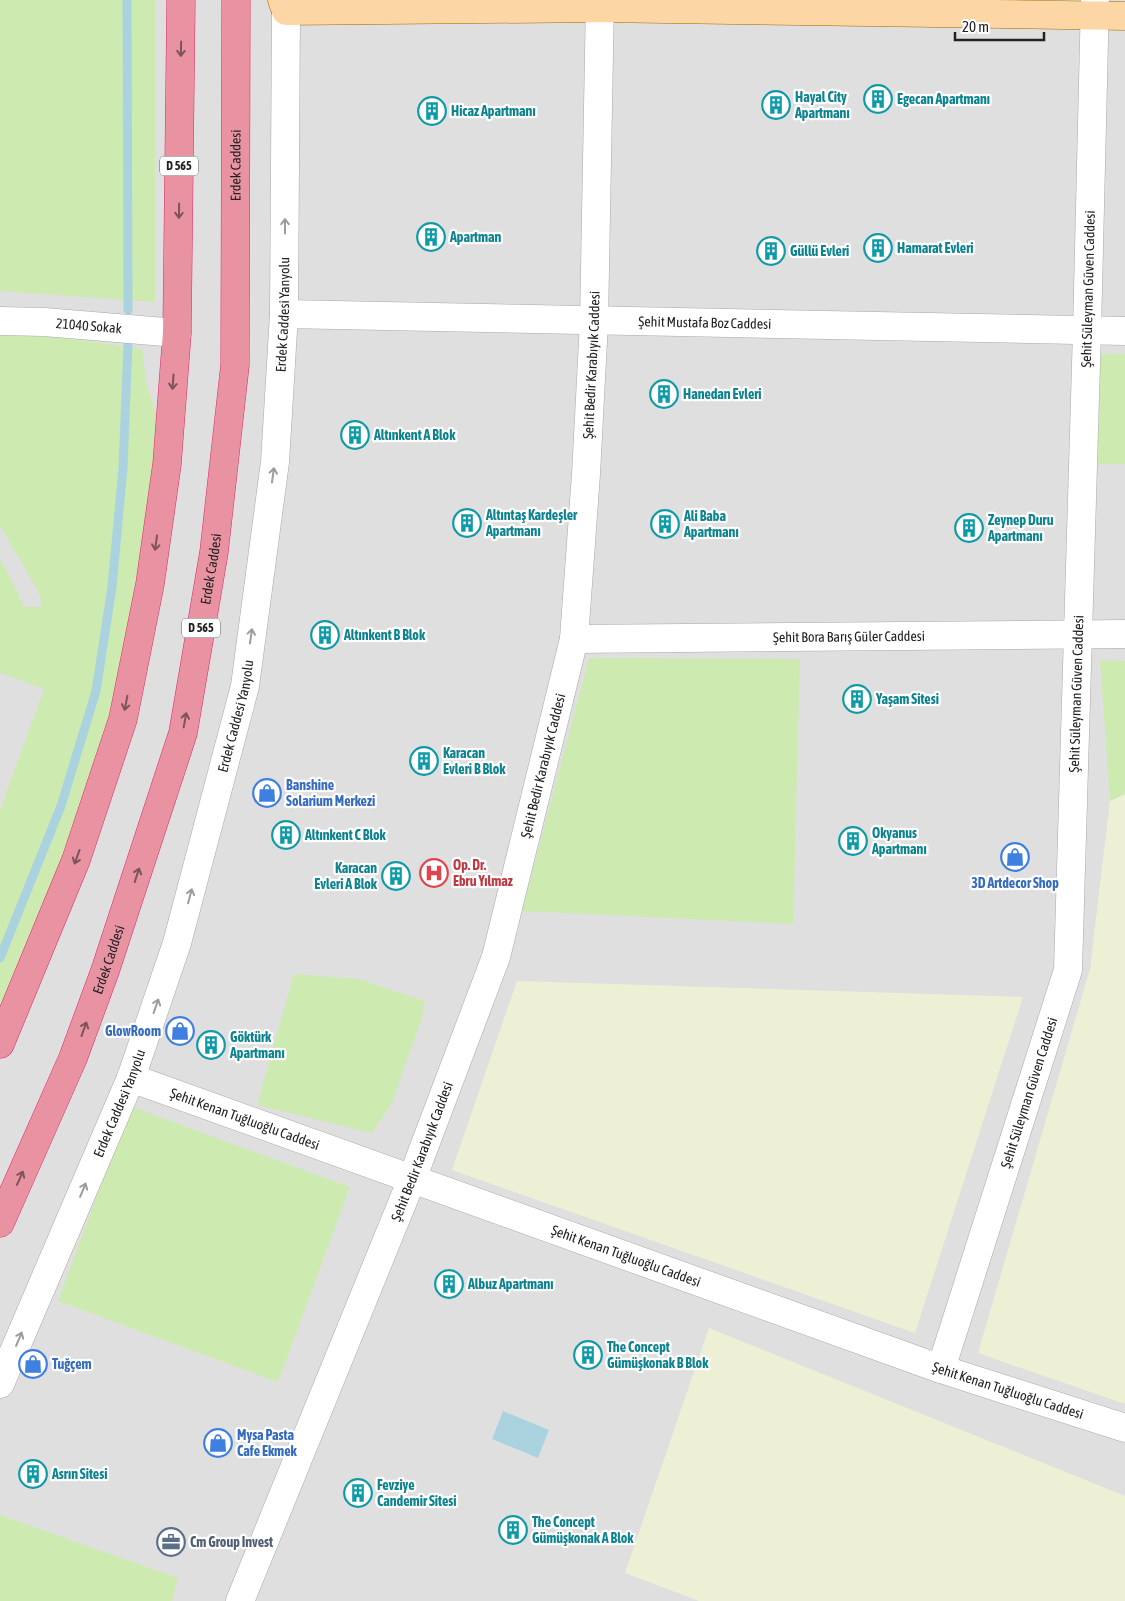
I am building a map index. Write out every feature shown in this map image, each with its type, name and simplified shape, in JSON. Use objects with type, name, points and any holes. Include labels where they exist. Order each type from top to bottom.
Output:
[{"type":"highway","name":"D 565","points":[[0,1044],[76,860],[123,719],[150,584],[167,464],[177,333],[181,0]]},
{"type":"highway","name":"Erdek Caddesi","points":[[0,1223],[73,1058],[105,971],[183,733],[214,552],[235,365],[236,0]]},
{"type":"main road","points":[[284,5],[600,4],[1094,8],[1125,16]]},
{"type":"street","name":"Şehit Bedir Karabıyık Caddesi","points":[[240,1601],[412,1179],[496,957],[574,639],[586,474],[594,322],[600,4]]},
{"type":"street","name":"Erdek Caddesi Yanyolu","points":[[0,1384],[131,1078],[178,944],[245,686],[275,462],[284,314],[284,5]]},
{"type":"street","name":"Şehit Süleyman Güven Caddesi","points":[[941,1369],[1068,970],[1087,331],[1094,8]]},
{"type":"street","name":"Şehit Mustafa Boz Caddesi","points":[[284,314],[1125,332]]},
{"type":"street","name":"21040 Sokak","points":[[0,320],[177,333]]},
{"type":"street","name":"Şehit Bora Barış Güler Caddesi","points":[[574,639],[1125,634]]},
{"type":"street","name":"Şehit Kenan Tuğluoğlu Caddesi","points":[[131,1078],[941,1369],[1125,1428]]},
{"type":"shaded area","points":[[0,0],[1125,0],[1125,1601],[0,1601]]},
{"type":"green space","points":[[0,0],[155,0],[155,302],[0,291]]},
{"type":"green space","points":[[0,328],[142,349],[146,383],[155,410],[158,431],[126,644],[108,726],[60,870],[0,1011],[0,810],[44,689],[0,673],[0,559],[24,607],[42,607],[39,593],[0,526]]},
{"type":"green space","points":[[1098,354],[1125,354],[1125,464],[1097,464]]},
{"type":"green space","points":[[589,658],[800,659],[793,924],[522,911]]},
{"type":"green space","points":[[1100,660],[1125,661],[1125,794],[1110,801]]},
{"type":"green space","points":[[1125,794],[1125,1404],[978,1353],[1090,969],[1110,801]]},
{"type":"green space","points":[[294,974],[358,979],[425,1001],[422,1017],[392,1103],[372,1133],[257,1105]]},
{"type":"green space","points":[[517,981],[1023,997],[915,1333],[452,1170]]},
{"type":"green space","points":[[130,1106],[350,1187],[278,1382],[58,1301]]},
{"type":"green space","points":[[709,1328],[1125,1496],[1125,1601],[699,1601],[625,1573]]},
{"type":"green space","points":[[0,1515],[178,1578],[172,1601],[0,1601]]},
{"type":"water","points":[[503,1411],[549,1430],[538,1458],[492,1439]]},
{"type":"waterway","points":[[127,0],[128,310]]},
{"type":"waterway","points":[[0,958],[61,806],[96,691],[112,587],[123,468],[128,345]]},
{"type":"place","name":"Egecan Apartmanı","points":[[878,99]]},
{"type":"place","name":"Hayal City Apartmanı","points":[[776,105]]},
{"type":"place","name":"Hicaz Apartmanı","points":[[432,111]]},
{"type":"place","name":"Apartman","points":[[431,237]]},
{"type":"place","name":"Hamarat Evleri","points":[[878,248]]},
{"type":"place","name":"Güllü Evleri","points":[[771,251]]},
{"type":"place","name":"Hanedan Evleri","points":[[664,394]]},
{"type":"place","name":"Altınkent A Blok","points":[[355,435]]},
{"type":"place","name":"Altıntaş Kardeşler Apartmanı","points":[[467,523]]},
{"type":"place","name":"Ali Baba Apartmanı","points":[[665,524]]},
{"type":"place","name":"Zeynep Duru Apartmanı","points":[[969,528]]},
{"type":"place","name":"Altınkent B Blok","points":[[325,635]]},
{"type":"place","name":"Yaşam Sitesi","points":[[857,699]]},
{"type":"place","name":"Karacan Evleri B Blok","points":[[424,761]]},
{"type":"place","name":"Banshine Solarium Merkezi","points":[[267,793]]},
{"type":"place","name":"Altınkent C Blok","points":[[286,835]]},
{"type":"place","name":"Okyanus Apartmanı","points":[[853,841]]},
{"type":"place","name":"3D Artdecor Shop","points":[[1015,857]]},
{"type":"place","name":"Op. Dr. Ebru Yılmaz","points":[[434,873]]},
{"type":"place","name":"Karacan Evleri A Blok","points":[[396,876]]},
{"type":"place","name":"GlowRoom","points":[[180,1031]]},
{"type":"place","name":"Göktürk Apartmanı","points":[[211,1045]]},
{"type":"place","name":"Albuz Apartmanı","points":[[449,1284]]},
{"type":"place","name":"The Concept Gümüşkonak B Blok","points":[[588,1355]]},
{"type":"place","name":"Tuğçem","points":[[33,1364]]},
{"type":"place","name":"Mysa Pasta Cafe Ekmek","points":[[218,1443]]},
{"type":"place","name":"Asrın Sitesi","points":[[33,1474]]},
{"type":"place","name":"Fevziye Candemir Sitesi","points":[[358,1493]]},
{"type":"place","name":"The Concept Gümüşkonak A Blok","points":[[513,1530]]},
{"type":"place","name":"Cm Group Invest","points":[[171,1542]]}]
